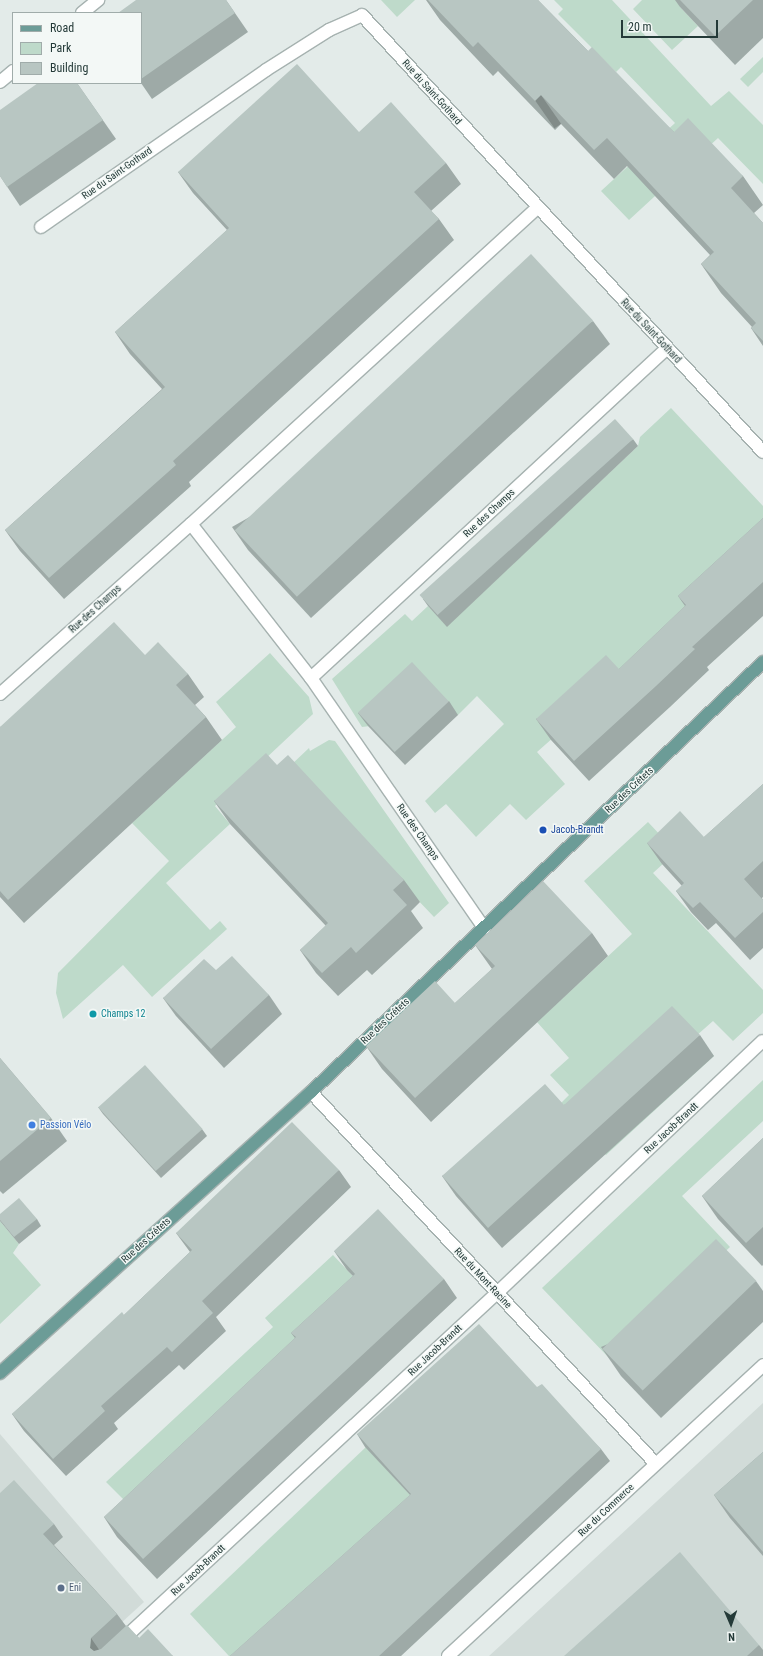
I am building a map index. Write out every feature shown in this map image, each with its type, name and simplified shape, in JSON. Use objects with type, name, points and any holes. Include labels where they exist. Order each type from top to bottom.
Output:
[{"type":"main road","name":"Rue des Crêtets","points":[[0,1373],[311,1092],[763,662]]},
{"type":"street","points":[[83,12],[98,0]]},
{"type":"street","name":"Rue du Saint-Gothard","points":[[41,227],[266,70],[329,30],[362,15],[763,452]]},
{"type":"street","points":[[0,82],[12,72]]},
{"type":"street","name":"Rue des Champs","points":[[0,694],[191,524],[538,208]]},
{"type":"street","name":"Rue des Champs","points":[[311,678],[667,348]]},
{"type":"street","name":"Rue des Champs","points":[[191,524],[311,678],[484,928]]},
{"type":"street","name":"Rue Jacob-Brandt","points":[[105,1656],[497,1293],[763,1041]]},
{"type":"street","name":"Rue du Mont-Racine","points":[[311,1092],[656,1464]]},
{"type":"street","name":"Rue du Commerce","points":[[448,1656],[763,1365]]},
{"type":"shaded area","points":[[763,1403],[763,1656],[489,1656],[656,1502]]},
{"type":"shaded area","points":[[0,1434],[144,1602],[85,1656],[0,1656]]},
{"type":"green space","points":[[381,0],[415,0],[397,17]]},
{"type":"green space","points":[[554,0],[612,0],[711,106],[729,91],[763,125],[763,184],[718,138],[629,220],[601,191],[675,123],[621,67],[616,72],[558,14],[563,9]]},
{"type":"green space","points":[[642,0],[687,0],[680,7],[698,26],[672,50],[633,9]]},
{"type":"green space","points":[[763,57],[763,72],[748,87],[740,79]]},
{"type":"green space","points":[[671,408],[763,506],[763,552],[537,752],[565,784],[526,820],[510,804],[476,837],[446,804],[435,813],[425,801],[504,724],[477,696],[458,715],[362,727],[332,679],[405,614],[412,621],[428,606],[447,626],[638,446],[640,437]]},
{"type":"green space","points":[[270,653],[309,697],[313,714],[215,806],[230,824],[166,883],[210,930],[220,921],[227,929],[152,997],[123,965],[63,1019],[56,993],[58,973],[169,861],[132,823],[236,727],[216,702]]},
{"type":"green space","points":[[329,740],[335,741],[449,903],[434,917],[290,766],[309,748],[310,751]]},
{"type":"green space","points":[[648,822],[676,852],[653,873],[763,990],[763,1013],[733,1041],[713,1021],[696,1036],[714,1056],[606,1155],[559,1105],[569,1095],[550,1075],[569,1058],[537,1022],[632,934],[584,881]]},
{"type":"green space","points":[[763,1080],[763,1121],[682,1196],[730,1247],[610,1359],[542,1288]]},
{"type":"green space","points":[[0,1221],[19,1244],[13,1253],[41,1285],[0,1324]]},
{"type":"green space","points":[[333,1255],[369,1293],[126,1502],[106,1482],[273,1327],[265,1318]]},
{"type":"green space","points":[[366,1447],[413,1498],[253,1656],[229,1656],[190,1614]]},
{"type":"building","points":[[136,0],[226,0],[235,13],[142,78],[142,12],[119,12]]},
{"type":"building","points":[[428,0],[538,0],[588,51],[592,47],[674,132],[688,118],[743,176],[731,188],[763,223],[763,341],[751,328],[756,323],[701,264],[714,252],[607,138],[594,150],[541,95],[535,101],[478,42],[473,47]]},
{"type":"building","points":[[680,0],[753,0],[715,36]]},
{"type":"building","points":[[297,64],[359,132],[391,102],[446,163],[414,192],[439,219],[173,461],[176,465],[49,578],[5,530],[165,387],[115,332],[229,228],[178,172]]},
{"type":"building","points":[[37,84],[78,84],[103,120],[7,187],[0,176],[0,110]]},
{"type":"building","points":[[531,254],[593,321],[297,597],[235,530]]},
{"type":"building","points":[[615,419],[633,439],[438,615],[420,595]]},
{"type":"building","points":[[763,518],[763,582],[692,647],[695,649],[656,686],[574,761],[536,719],[606,655],[619,669],[686,605],[678,596]]},
{"type":"building","points":[[114,622],[145,655],[158,642],[188,674],[176,685],[206,717],[8,900],[0,891],[0,727]]},
{"type":"building","points":[[412,662],[449,701],[395,752],[358,712]]},
{"type":"building","points":[[266,753],[277,765],[288,755],[404,880],[393,890],[407,905],[356,953],[351,947],[322,973],[300,950],[328,923],[214,801]]},
{"type":"building","points":[[763,784],[763,861],[744,879],[763,900],[763,912],[735,938],[700,902],[693,908],[676,891],[684,883],[647,843],[680,811],[704,837]]},
{"type":"building","points":[[543,881],[592,933],[415,1098],[366,1046],[435,981],[455,1003],[495,966],[475,945]]},
{"type":"building","points":[[232,956],[269,995],[211,1049],[163,998],[204,959],[216,970]]},
{"type":"building","points":[[672,1006],[700,1035],[488,1228],[442,1176],[545,1084],[564,1105]]},
{"type":"building","points":[[0,1058],[51,1118],[0,1161]]},
{"type":"building","points":[[145,1065],[203,1129],[156,1171],[98,1107]]},
{"type":"building","points":[[292,1122],[339,1170],[202,1301],[213,1313],[172,1352],[167,1347],[101,1406],[105,1411],[53,1459],[12,1414],[122,1312],[124,1315],[192,1250],[176,1233]]},
{"type":"building","points":[[763,1138],[763,1227],[746,1243],[702,1196]]},
{"type":"building","points":[[19,1198],[37,1219],[14,1237],[0,1220],[0,1214]]},
{"type":"building","points":[[378,1209],[444,1279],[143,1559],[104,1517],[296,1337],[291,1333],[355,1274],[334,1251]]},
{"type":"building","points":[[716,1239],[756,1281],[643,1390],[602,1349]]},
{"type":"building","points":[[479,1324],[537,1387],[542,1384],[601,1449],[379,1656],[230,1656],[411,1494],[357,1434]]},
{"type":"building","points":[[763,1452],[763,1552],[714,1495]]},
{"type":"building","points":[[14,1480],[54,1524],[43,1534],[117,1614],[91,1638],[90,1648],[94,1651],[101,1649],[127,1625],[139,1638],[148,1629],[173,1656],[0,1656],[0,1493]]},
{"type":"building","points":[[680,1552],[759,1645],[747,1656],[564,1656]]},
{"type":"place","name":"Jacob-Brandt","points":[[543,830]]},
{"type":"place","name":"Champs 12","points":[[93,1014]]},
{"type":"place","name":"Passion Vélo","points":[[32,1125]]},
{"type":"place","name":"Eni","points":[[61,1588]]}]
